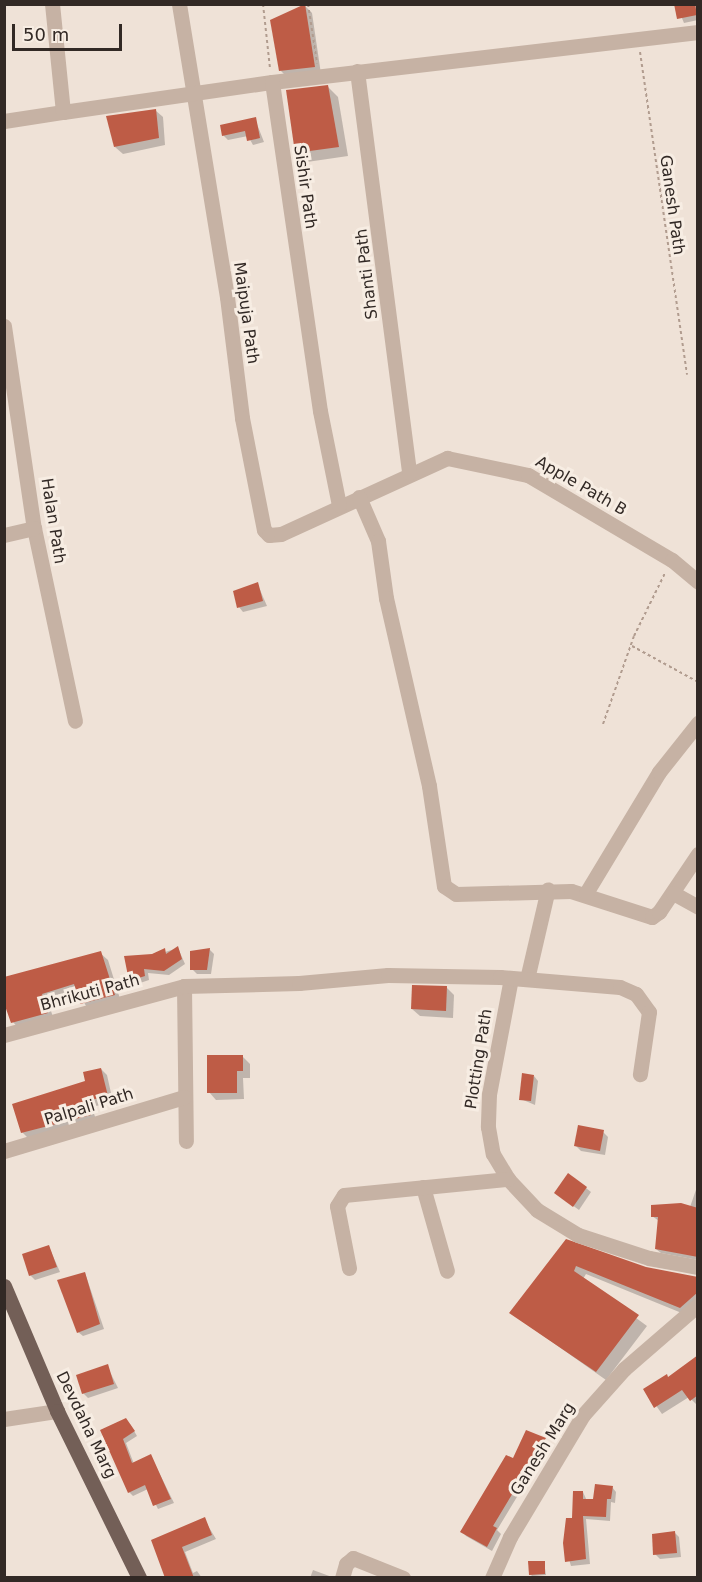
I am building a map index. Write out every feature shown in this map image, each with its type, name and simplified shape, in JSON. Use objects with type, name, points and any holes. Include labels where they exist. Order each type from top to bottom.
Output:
[{"type":"main road","name":"Devdaha Marg","points":[[4,1286],[57,1411],[139,1578]]},
{"type":"street","points":[[52,4],[63,112]]},
{"type":"street","name":"Maipuja Path","points":[[179,4],[227,297],[242,418],[261,521],[269,535]]},
{"type":"street","points":[[4,121],[357,71],[698,32]]},
{"type":"street","name":"Shanti Path","points":[[357,71],[409,473]]},
{"type":"street","name":"Sishir Path","points":[[272,82],[320,411],[339,505]]},
{"type":"street","name":"Halan Path","points":[[4,326],[34,528],[75,722]]},
{"type":"street","name":"Apple Path B","points":[[269,535],[281,534],[339,505],[447,458],[528,475],[672,560],[698,582]]},
{"type":"street","points":[[359,497],[378,541],[386,598],[429,786],[444,886],[456,894],[492,896],[548,889],[586,894],[647,917],[656,916],[698,854]]},
{"type":"street","points":[[4,536],[34,528]]},
{"type":"street","points":[[586,894],[659,772],[698,723]]},
{"type":"street","name":"Plotting Path","points":[[548,889],[519,979],[489,1094],[488,1127],[494,1154],[508,1179],[537,1210],[578,1235],[649,1258],[698,1268]]},
{"type":"street","points":[[673,892],[698,907]]},
{"type":"street","name":"Bhrikuti Path","points":[[4,1035],[184,986],[299,983],[388,975],[519,979],[620,987],[645,1002],[649,1027],[640,1074]]},
{"type":"street","points":[[184,986],[186,1141]]},
{"type":"street","name":"Palpali Path","points":[[4,1151],[184,1096]]},
{"type":"street","points":[[350,1268],[338,1201],[350,1193],[508,1179]]},
{"type":"street","points":[[423,1187],[447,1271]]},
{"type":"street","name":"Ganesh Marg","points":[[492,1578],[510,1537],[583,1415],[624,1369],[695,1316]]},
{"type":"street","points":[[4,1419],[57,1411]]},
{"type":"street","points":[[342,1578],[346,1564],[352,1558],[397,1576]]},
{"type":"path","points":[[263,4],[272,82]]},
{"type":"path","points":[[309,4],[319,77]]},
{"type":"path","name":"Ganesh Path","points":[[638,38],[666,252],[687,375]]},
{"type":"path","points":[[603,724],[631,646],[672,560]]},
{"type":"path","points":[[631,646],[698,682]]},
{"type":"building","points":[[305,4],[315,67],[279,71],[270,20]]},
{"type":"building","points":[[674,4],[695,4],[697,15],[677,19]]},
{"type":"building","points":[[328,85],[339,147],[295,153],[286,90]]},
{"type":"building","points":[[156,109],[159,138],[114,147],[106,116]]},
{"type":"building","points":[[256,117],[260,138],[247,141],[245,131],[222,136],[220,125]]},
{"type":"building","points":[[258,582],[263,601],[237,608],[233,591]]},
{"type":"building","points":[[178,946],[182,959],[164,971],[144,969],[145,976],[129,981],[124,956],[152,954],[165,948],[166,954]]},
{"type":"building","points":[[210,948],[207,970],[190,970],[190,951]]},
{"type":"building","points":[[101,951],[115,995],[80,1004],[74,984],[42,994],[48,1013],[11,1023],[4,1003],[4,977]]},
{"type":"building","points":[[412,985],[447,986],[446,1011],[411,1009]]},
{"type":"building","points":[[207,1055],[243,1055],[243,1071],[237,1071],[237,1093],[207,1093]]},
{"type":"building","points":[[101,1068],[108,1096],[87,1101],[91,1115],[21,1133],[12,1104],[85,1081],[83,1072]]},
{"type":"building","points":[[522,1073],[534,1075],[531,1101],[519,1100]]},
{"type":"building","points":[[578,1125],[604,1130],[600,1151],[574,1146]]},
{"type":"building","points":[[568,1173],[587,1187],[573,1207],[554,1193]]},
{"type":"building","points":[[681,1203],[698,1208],[698,1257],[655,1249],[658,1217],[651,1217],[651,1205]]},
{"type":"building","points":[[566,1239],[646,1267],[698,1277],[698,1292],[680,1308],[576,1266],[574,1271],[639,1315],[596,1372],[509,1313]]},
{"type":"building","points":[[49,1245],[57,1267],[29,1276],[22,1254]]},
{"type":"building","points":[[85,1272],[100,1324],[77,1333],[57,1280]]},
{"type":"building","points":[[698,1355],[698,1395],[690,1401],[682,1390],[654,1408],[643,1389],[667,1374],[668,1377]]},
{"type":"building","points":[[108,1364],[114,1384],[82,1394],[76,1375]]},
{"type":"building","points":[[126,1418],[135,1431],[123,1439],[132,1463],[151,1454],[171,1499],[153,1506],[145,1485],[128,1493],[100,1430]]},
{"type":"building","points":[[526,1430],[546,1438],[493,1526],[497,1528],[487,1547],[460,1532],[506,1455],[513,1458]]},
{"type":"building","points":[[595,1484],[613,1486],[611,1499],[607,1499],[606,1517],[583,1516],[586,1559],[565,1562],[563,1543],[566,1518],[572,1518],[573,1491],[583,1491],[583,1499],[593,1499]]},
{"type":"building","points":[[205,1517],[212,1535],[182,1547],[194,1578],[165,1578],[151,1540]]},
{"type":"building","points":[[675,1531],[677,1553],[653,1555],[652,1534]]},
{"type":"building","points":[[528,1561],[545,1561],[545,1574],[529,1575]]}]
